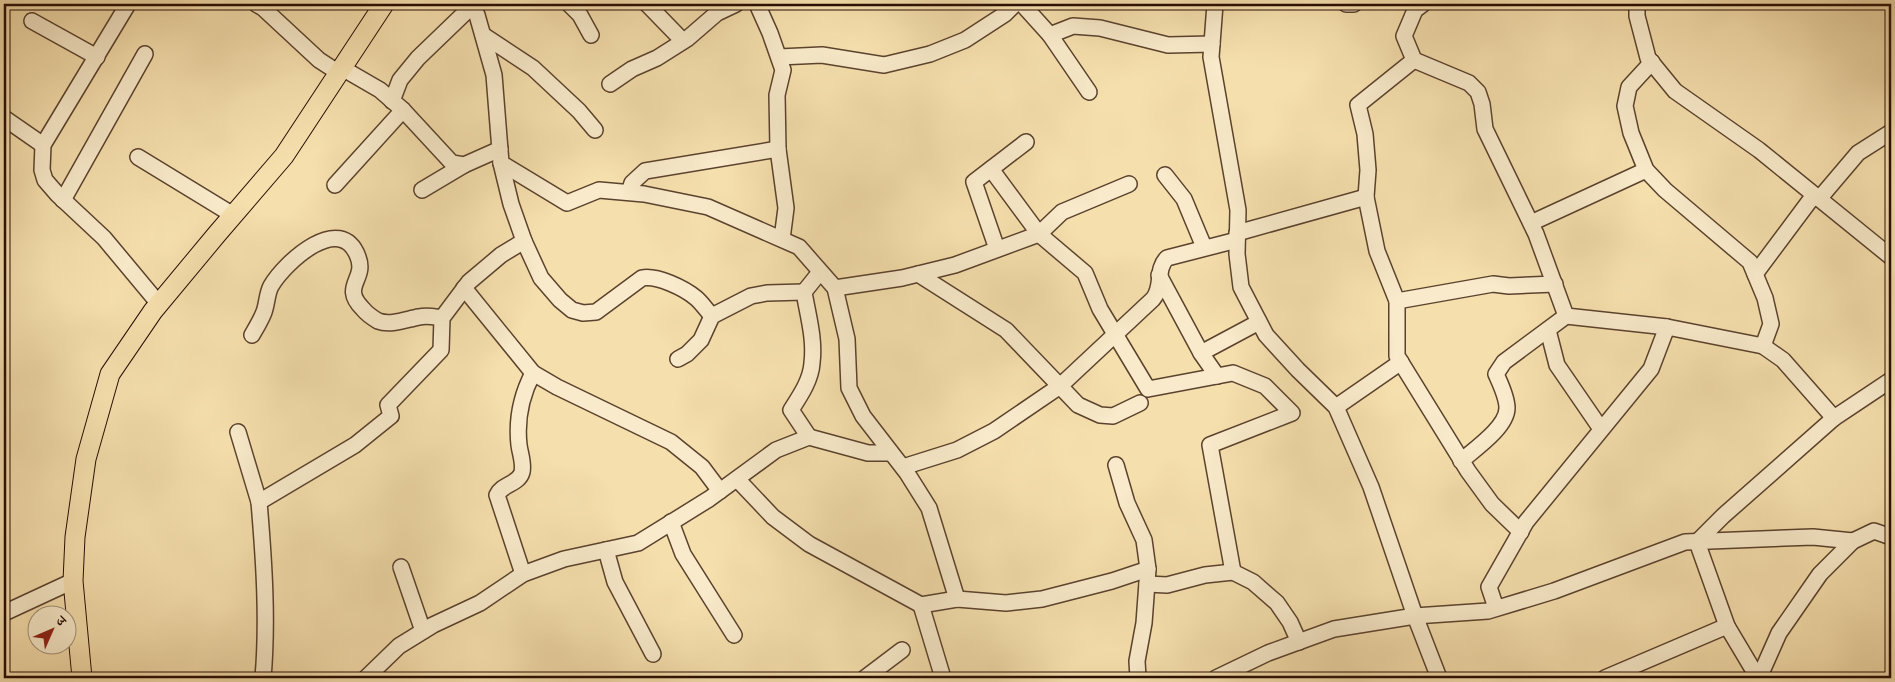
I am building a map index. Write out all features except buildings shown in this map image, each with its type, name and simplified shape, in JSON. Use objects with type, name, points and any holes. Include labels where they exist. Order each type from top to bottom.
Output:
[{"type":"main road","points":[[82,678],[73,581],[75,537],[86,459],[110,374],[159,304],[233,214],[284,156],[384,4]]},
{"type":"street","points":[[128,4],[43,145],[41,157],[45,180],[63,200],[104,238],[159,304]]},
{"type":"street","points":[[256,4],[263,8],[319,60],[380,90],[398,106],[452,163],[464,165]]},
{"type":"street","points":[[570,4],[580,15],[591,35]]},
{"type":"street","points":[[647,4],[683,41]]},
{"type":"street","points":[[610,84],[632,69],[657,58],[683,41],[717,13],[736,4]]},
{"type":"street","points":[[757,4],[783,70],[777,95],[778,149],[786,208],[782,239]]},
{"type":"street","points":[[779,57],[822,55],[884,65],[930,54],[965,40],[1005,14],[1015,4]]},
{"type":"street","points":[[1022,4],[1050,35],[1089,92]]},
{"type":"street","points":[[1215,4],[1211,57],[1238,210],[1236,254],[1241,287],[1266,335],[1336,407],[1371,487],[1438,678]]},
{"type":"street","points":[[1346,4],[1354,4]]},
{"type":"street","points":[[1423,4],[1415,10],[1404,36],[1414,60],[1469,83],[1478,92],[1482,104],[1485,128],[1530,223],[1566,316]]},
{"type":"street","points":[[1637,4],[1637,16],[1648,58],[1675,91],[1729,128],[1891,257]]},
{"type":"street","points":[[335,185],[398,106],[400,80],[418,58],[470,5],[477,16],[494,75],[501,156],[511,204],[524,241],[541,278],[560,300],[572,310],[583,313],[596,312],[642,278],[650,276],[665,281],[696,298],[712,316]]},
{"type":"street","points":[[32,21],[97,57]]},
{"type":"street","points":[[1050,35],[1074,26],[1100,28],[1168,45],[1212,44]]},
{"type":"street","points":[[483,35],[533,68],[596,130]]},
{"type":"street","points":[[63,200],[145,54]]},
{"type":"street","points":[[1414,60],[1358,105],[1365,134],[1368,170],[1366,197],[1377,251],[1397,301],[1397,356],[1461,460],[1492,504],[1521,532]]},
{"type":"street","points":[[1652,62],[1629,87],[1625,106],[1631,133],[1646,170],[1665,190],[1750,262],[1765,298],[1771,324],[1763,346]]},
{"type":"street","points":[[4,118],[43,145]]},
{"type":"street","points":[[1755,274],[1817,197],[1858,153],[1891,132]]},
{"type":"street","points":[[997,249],[974,182],[1026,142]]},
{"type":"street","points":[[629,192],[632,183],[645,172],[778,149]]},
{"type":"street","points":[[422,190],[464,165],[501,156],[567,203],[600,190],[644,194],[708,207],[799,247],[834,288],[847,339],[849,388],[863,416],[903,468],[929,508],[957,599]]},
{"type":"street","points":[[138,157],[233,214]]},
{"type":"street","points":[[991,169],[1038,234],[1085,273],[1100,309],[1148,388],[1233,373],[1265,386],[1292,413],[1210,445],[1233,572]]},
{"type":"street","points":[[1530,223],[1646,170]]},
{"type":"street","points":[[1165,175],[1184,199],[1204,247]]},
{"type":"street","points":[[834,288],[918,274],[955,265],[1038,234],[1062,212],[1129,184]]},
{"type":"street","points":[[903,468],[956,450],[994,430],[1060,386],[1158,293],[1159,274],[1163,262],[1167,258],[1366,197]]},
{"type":"street","points":[[252,336],[264,311],[270,287],[288,263],[307,247],[335,238],[350,245],[355,250],[359,259],[360,271],[352,292],[355,301],[368,314],[380,322],[397,322],[422,316],[442,318]]},
{"type":"street","points":[[259,502],[355,445],[391,416],[388,405],[441,350],[442,318],[464,288],[501,255],[524,241]]},
{"type":"street","points":[[809,437],[791,410],[804,389],[812,365],[812,338],[804,292],[820,272]]},
{"type":"street","points":[[918,274],[1006,330],[1078,405],[1100,414],[1112,416],[1140,403]]},
{"type":"street","points":[[1159,274],[1201,353],[1217,376]]},
{"type":"street","points":[[1397,301],[1493,284],[1509,286],[1554,284]]},
{"type":"street","points":[[464,288],[533,373],[671,442],[702,468],[720,491]]},
{"type":"street","points":[[678,359],[687,354],[701,340],[712,316],[751,296],[767,293],[804,292]]},
{"type":"street","points":[[1461,460],[1492,434],[1506,414],[1507,406],[1496,374],[1499,367],[1566,316],[1667,327],[1763,346],[1782,360],[1834,418]]},
{"type":"street","points":[[1201,353],[1259,322]]},
{"type":"street","points":[[1496,608],[1489,587],[1526,522],[1652,369],[1667,327]]},
{"type":"street","points":[[1548,330],[1557,365],[1601,429]]},
{"type":"street","points":[[1336,407],[1401,362]]},
{"type":"street","points":[[523,574],[497,495],[499,491],[520,477],[522,471],[518,412],[524,392],[533,373]]},
{"type":"street","points":[[1697,542],[1723,516],[1834,418],[1891,380]]},
{"type":"street","points":[[238,432],[259,502],[264,564],[266,640],[263,678]]},
{"type":"street","points":[[366,678],[399,646],[433,625],[480,603],[523,574],[564,559],[638,543],[720,491],[776,450],[809,437],[868,453],[891,453]]},
{"type":"street","points":[[1116,465],[1127,503],[1144,540],[1148,576],[1144,624],[1138,661],[1138,678]]},
{"type":"street","points":[[737,479],[774,517],[810,544],[921,605],[957,599],[1006,603],[1042,599],[1112,581],[1148,576],[1167,585],[1205,575],[1233,572],[1253,582],[1277,603],[1290,622],[1299,642]]},
{"type":"street","points":[[671,522],[683,554],[734,635]]},
{"type":"street","points":[[1758,678],[1779,632],[1820,574],[1854,541],[1874,530],[1891,537]]},
{"type":"street","points":[[1216,678],[1268,653],[1334,629],[1415,616],[1488,611],[1554,591],[1685,542],[1813,537],[1854,541]]},
{"type":"street","points":[[1697,542],[1727,626],[1758,678]]},
{"type":"street","points":[[606,550],[615,582],[653,654]]},
{"type":"street","points":[[401,567],[423,632]]},
{"type":"street","points":[[4,613],[73,581]]},
{"type":"street","points":[[921,605],[943,678]]},
{"type":"street","points":[[1605,678],[1727,626]]},
{"type":"street","points":[[865,678],[902,650]]}]
